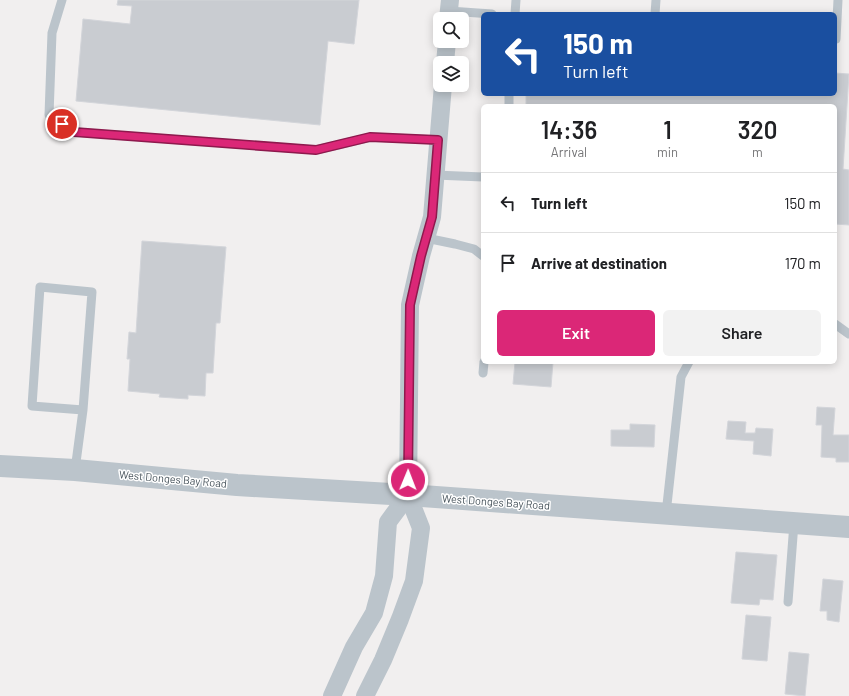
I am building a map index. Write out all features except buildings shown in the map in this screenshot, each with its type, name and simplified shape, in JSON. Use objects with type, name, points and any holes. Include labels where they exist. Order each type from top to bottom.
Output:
[{"type":"street","points":[[365,696],[383,660],[414,581],[421,528],[408,495],[410,305],[432,217],[442,92]]},
{"type":"street","name":"West Donges Bay Road","points":[[0,466],[75,470],[237,485],[408,495],[849,527]]},
{"type":"street","points":[[332,696],[354,647],[374,613],[384,576],[388,522],[408,495]]},
{"type":"lane","points":[[62,0],[52,33],[49,115],[74,132],[316,150],[370,137],[438,140]]},
{"type":"lane","points":[[515,12],[516,0]]},
{"type":"lane","points":[[655,12],[656,0]]},
{"type":"lane","points":[[837,20],[838,0]]},
{"type":"lane","points":[[449,10],[481,13]]},
{"type":"lane","points":[[435,175],[481,177]]},
{"type":"lane","points":[[426,238],[474,249],[481,254]]},
{"type":"lane","points":[[75,470],[83,410],[92,292],[40,288],[32,406],[83,410]]},
{"type":"lane","points":[[837,325],[849,334]]},
{"type":"lane","points":[[483,373],[484,364]]},
{"type":"lane","points":[[666,514],[681,378],[687,364]]},
{"type":"lane","points":[[788,602],[794,523]]},
{"type":"route","points":[[62,124],[74,132],[316,150],[370,137],[438,140],[432,217],[421,256],[410,305],[408,480]]}]
